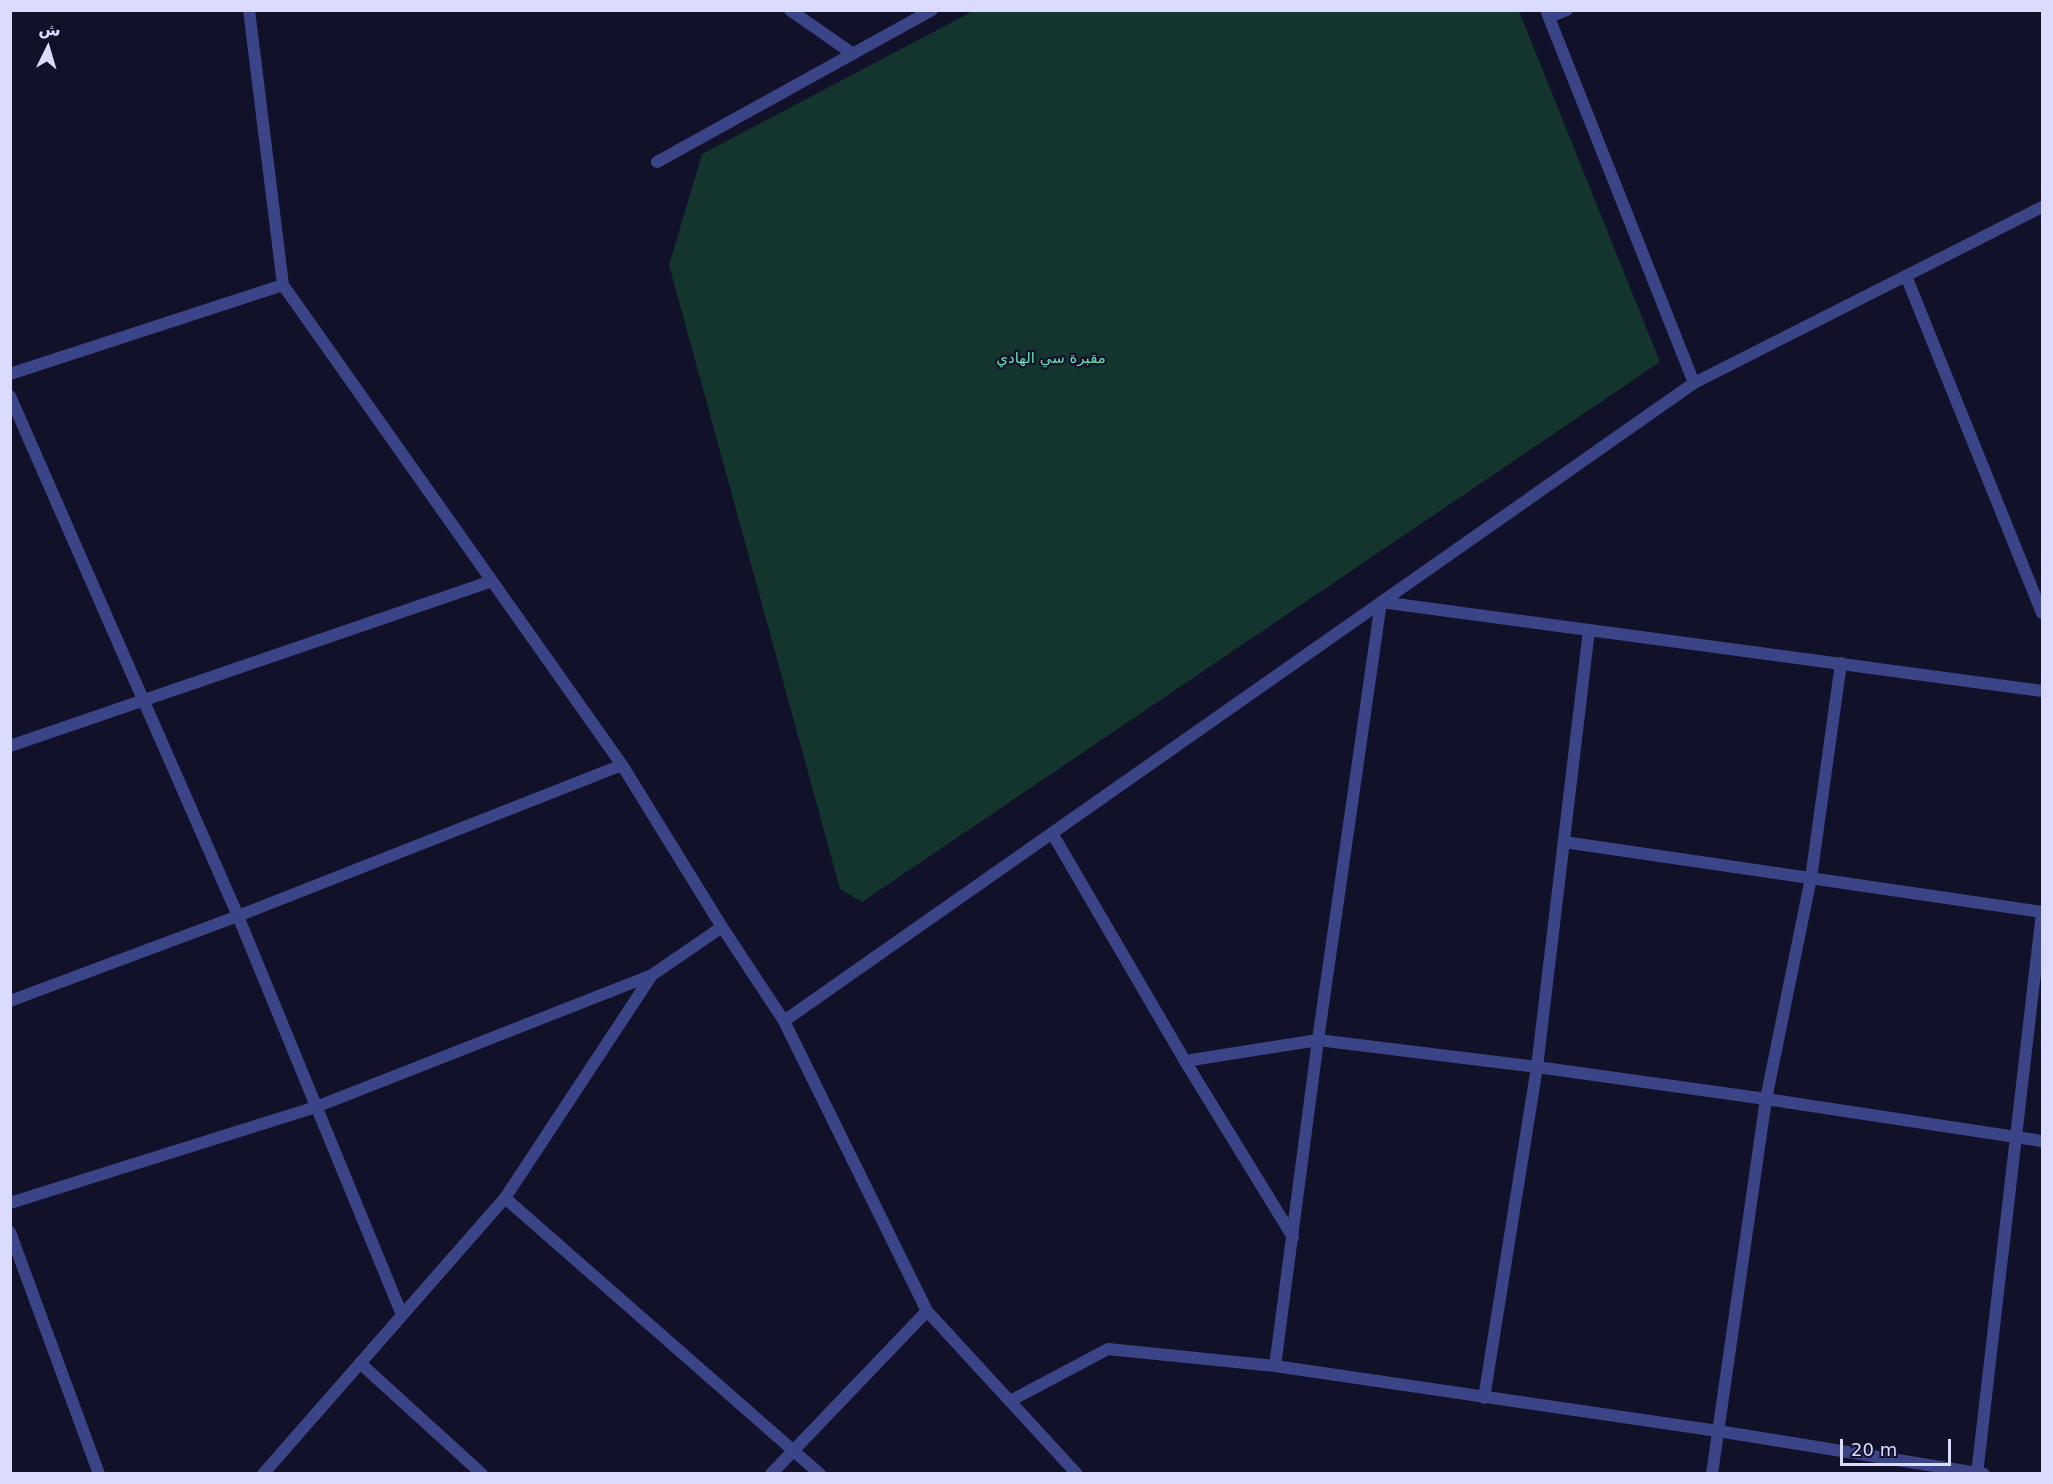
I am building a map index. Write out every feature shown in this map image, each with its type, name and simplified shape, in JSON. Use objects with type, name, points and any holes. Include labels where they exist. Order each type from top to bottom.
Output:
[{"type":"street","points":[[249,10],[283,285],[622,765],[722,927],[784,1021],[927,1311],[1077,1473]]},
{"type":"street","points":[[790,10],[853,54]]},
{"type":"street","points":[[657,162],[932,10]]},
{"type":"street","points":[[1567,10],[1547,14],[1694,384]]},
{"type":"street","points":[[784,1021],[1694,384],[2043,207]]},
{"type":"street","points":[[1906,276],[2043,613]]},
{"type":"street","points":[[10,374],[283,285]]},
{"type":"street","points":[[10,396],[238,916],[402,1315]]},
{"type":"street","points":[[10,746],[492,581]]},
{"type":"street","points":[[1381,602],[2043,691]]},
{"type":"street","points":[[1275,1366],[1318,1040],[1381,602]]},
{"type":"street","points":[[1484,1398],[1538,1068],[1589,630]]},
{"type":"street","points":[[1712,1473],[1766,1099],[1811,878],[1841,663]]},
{"type":"street","points":[[10,1001],[238,916],[622,765]]},
{"type":"street","points":[[1052,833],[1185,1061],[1293,1237]]},
{"type":"street","points":[[1010,1401],[1108,1349],[1275,1366],[1718,1431],[1980,1473],[2015,1138],[2043,912],[1564,842]]},
{"type":"street","points":[[10,1203],[316,1107],[652,975],[722,927]]},
{"type":"street","points":[[262,1473],[505,1198],[652,975]]},
{"type":"street","points":[[1185,1061],[1318,1040],[1766,1099],[2043,1141]]},
{"type":"street","points":[[505,1198],[820,1473]]},
{"type":"street","points":[[10,1232],[99,1473]]},
{"type":"street","points":[[771,1473],[927,1311]]},
{"type":"street","points":[[360,1363],[482,1473]]},
{"type":"green space","name":"مقبرة سي الهادي","points":[[975,10],[1519,11],[1660,362],[862,902],[840,889],[669,265],[702,154]]}]
